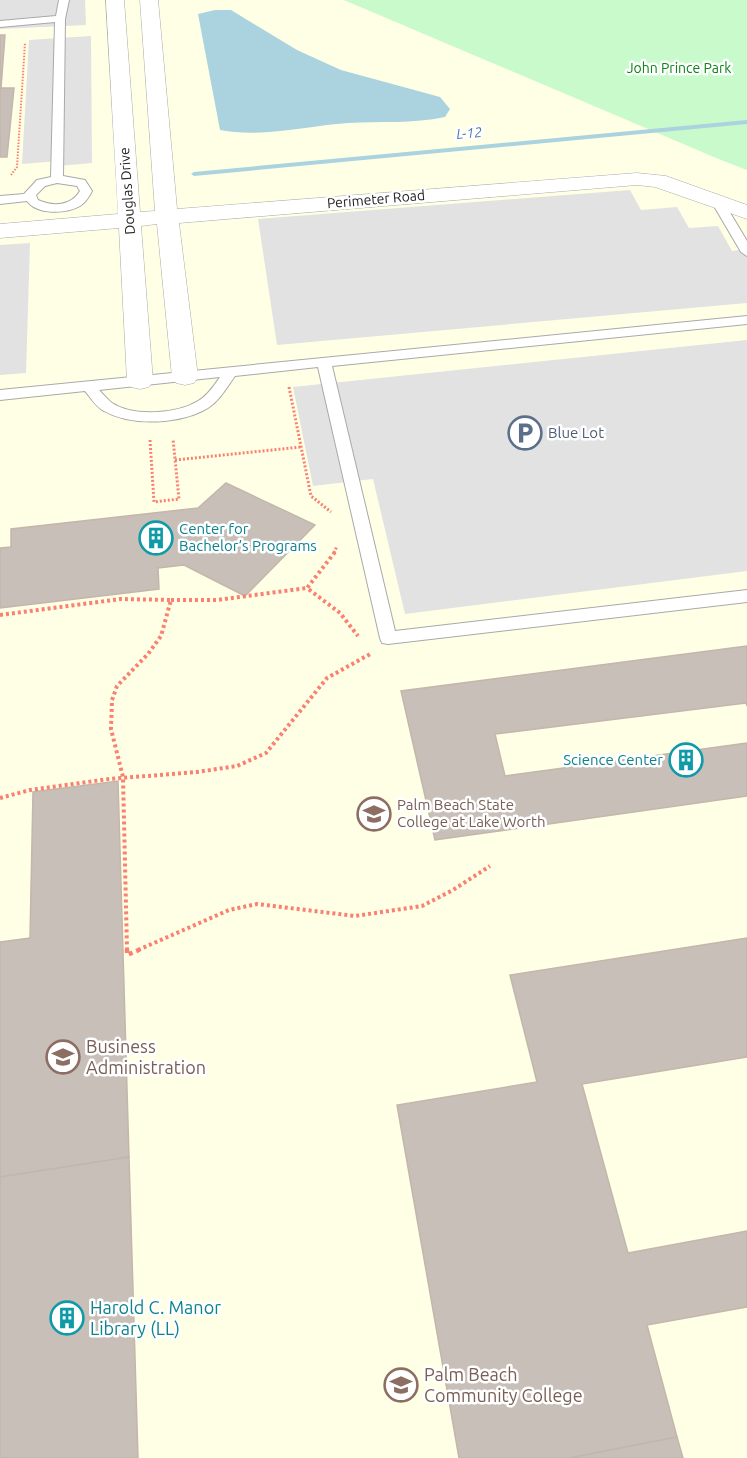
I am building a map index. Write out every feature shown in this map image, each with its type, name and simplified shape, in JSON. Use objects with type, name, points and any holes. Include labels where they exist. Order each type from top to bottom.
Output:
[{"type":"street","name":"Douglas Drive","points":[[115,0],[140,381]]},
{"type":"street","points":[[149,0],[167,217],[185,377]]},
{"type":"street","name":"Perimeter Road","points":[[0,231],[637,179],[658,181],[747,212]]},
{"type":"lane","points":[[57,179],[60,19],[64,0]]},
{"type":"lane","points":[[0,24],[60,19]]},
{"type":"lane","points":[[57,179],[81,183],[86,192],[72,205],[54,208],[38,206],[30,197],[35,187],[57,179]]},
{"type":"lane","points":[[0,200],[30,197]]},
{"type":"lane","points":[[717,201],[747,252]]},
{"type":"lane","points":[[0,395],[747,320]]},
{"type":"lane","points":[[324,363],[388,638],[747,596]]},
{"type":"lane","points":[[88,386],[106,406],[118,412],[149,415],[184,412],[203,405],[209,400],[231,372]]},
{"type":"path","points":[[9,178],[17,168],[25,36],[60,33]]},
{"type":"path","points":[[149,430],[154,502],[179,499],[173,438]]},
{"type":"path","points":[[175,460],[301,447]]},
{"type":"path","points":[[0,615],[121,598],[217,600],[306,588]]},
{"type":"path","points":[[171,600],[161,636],[148,654],[117,686],[112,700],[111,729],[123,777],[127,955],[229,910],[257,904],[355,916],[422,906],[453,890],[490,866]]},
{"type":"path","points":[[0,798],[30,790],[123,777],[197,772],[237,766],[266,753],[327,678],[372,653]]},
{"type":"shaded area","name":"Palm Beach State College at Lake Worth","points":[[0,0],[344,0],[747,170],[747,1458],[0,1458]]},
{"type":"shaded area","points":[[0,0],[85,0],[86,25],[0,29]]},
{"type":"shaded area","points":[[91,36],[92,163],[58,166],[58,161],[22,164],[29,40]]},
{"type":"shaded area","points":[[630,190],[641,210],[677,207],[689,228],[718,226],[732,251],[747,249],[747,303],[277,345],[258,219]]},
{"type":"shaded area","points":[[30,243],[26,373],[0,375],[0,245]]},
{"type":"shaded area","name":"Blue Lot","points":[[747,340],[747,571],[405,614],[373,479],[313,486],[293,387]]},
{"type":"green space","name":"John Prince Park","points":[[344,0],[747,0],[747,170],[721,160]]},
{"type":"water","points":[[215,10],[231,10],[297,50],[341,70],[440,97],[450,109],[445,117],[421,121],[348,123],[251,133],[220,130],[198,14]]},
{"type":"building","points":[[0,35],[5,35],[1,88],[14,88],[7,157],[0,157]]},
{"type":"building","name":"Center for Bachelor’s Programs","points":[[226,483],[315,525],[245,596],[184,565],[158,568],[159,589],[0,608],[0,548],[11,547],[11,529],[198,508]]},
{"type":"building","name":"Science Center","points":[[747,646],[747,706],[746,703],[495,734],[505,776],[747,743],[747,796],[435,840],[401,691]]},
{"type":"building","name":"Business Administration","points":[[118,781],[129,1157],[0,1177],[0,942],[30,938],[33,792]]},
{"type":"building","points":[[747,938],[747,1057],[582,1084],[628,1253],[747,1231],[747,1307],[647,1325],[677,1437],[569,1458],[459,1458],[397,1105],[537,1082],[510,975]]},
{"type":"building","name":"Harold C. Manor Library (LL)","points":[[129,1157],[138,1458],[0,1458],[0,1177]]},
{"type":"building","points":[[677,1437],[683,1458],[570,1458]]},
{"type":"waterway","name":"L-12","points":[[194,174],[747,122]]},
{"type":"place","name":"Blue Lot","points":[[525,433]]},
{"type":"place","name":"Center for Bachelor’s Programs","points":[[156,538]]},
{"type":"place","name":"Science Center","points":[[686,760]]},
{"type":"place","name":"Palm Beach State College at Lake Worth","points":[[374,814]]},
{"type":"place","name":"Business Administration","points":[[63,1057]]},
{"type":"place","name":"Harold C. Manor Library (LL)","points":[[67,1318]]},
{"type":"place","name":"Palm Beach Community College","points":[[401,1385]]}]
